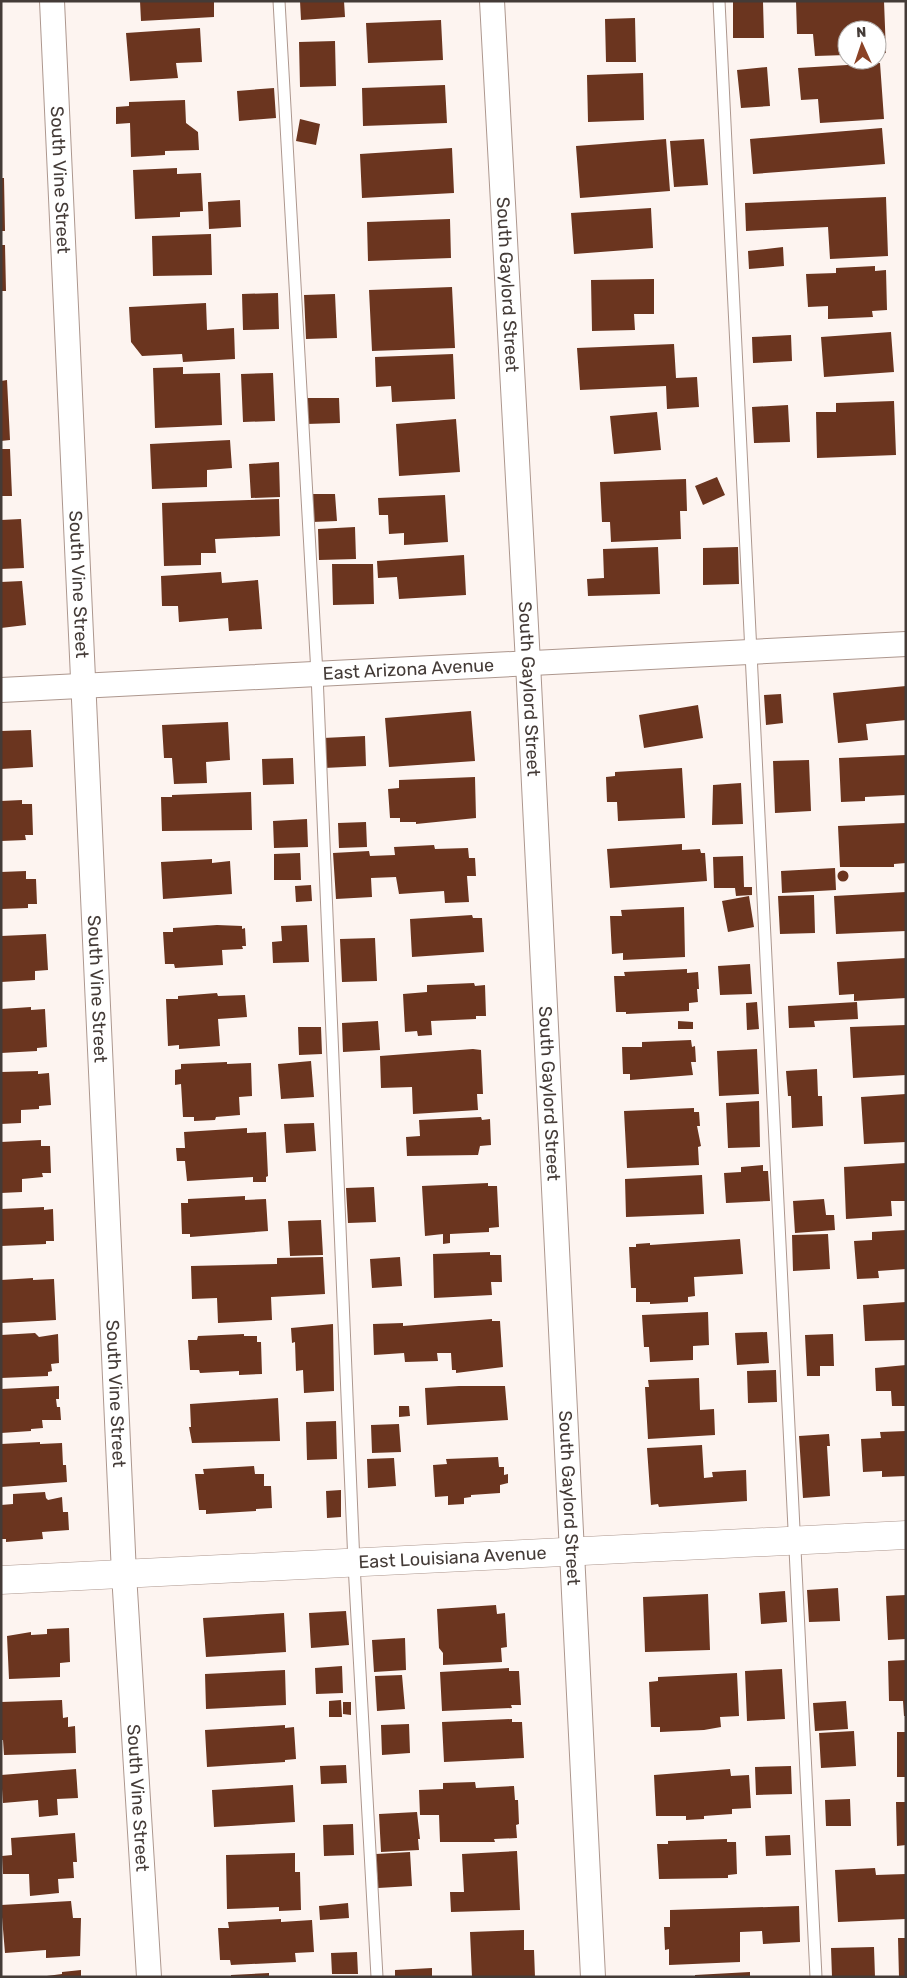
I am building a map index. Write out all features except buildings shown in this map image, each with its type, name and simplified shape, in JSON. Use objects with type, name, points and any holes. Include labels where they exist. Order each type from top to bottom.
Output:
[{"type":"street","name":"South Vine Street","points":[[52,1],[124,1574],[148,1977]]},
{"type":"street","name":"South Gaylord Street","points":[[492,1],[528,663],[593,1977]]},
{"type":"street","name":"East Arizona Avenue","points":[[1,690],[906,644]]},
{"type":"street","name":"East Louisiana Avenue","points":[[1,1580],[354,1564],[906,1535]]},
{"type":"lane","points":[[279,1],[317,674],[354,1564],[377,1977]]},
{"type":"lane","points":[[720,1],[816,1977]]}]
